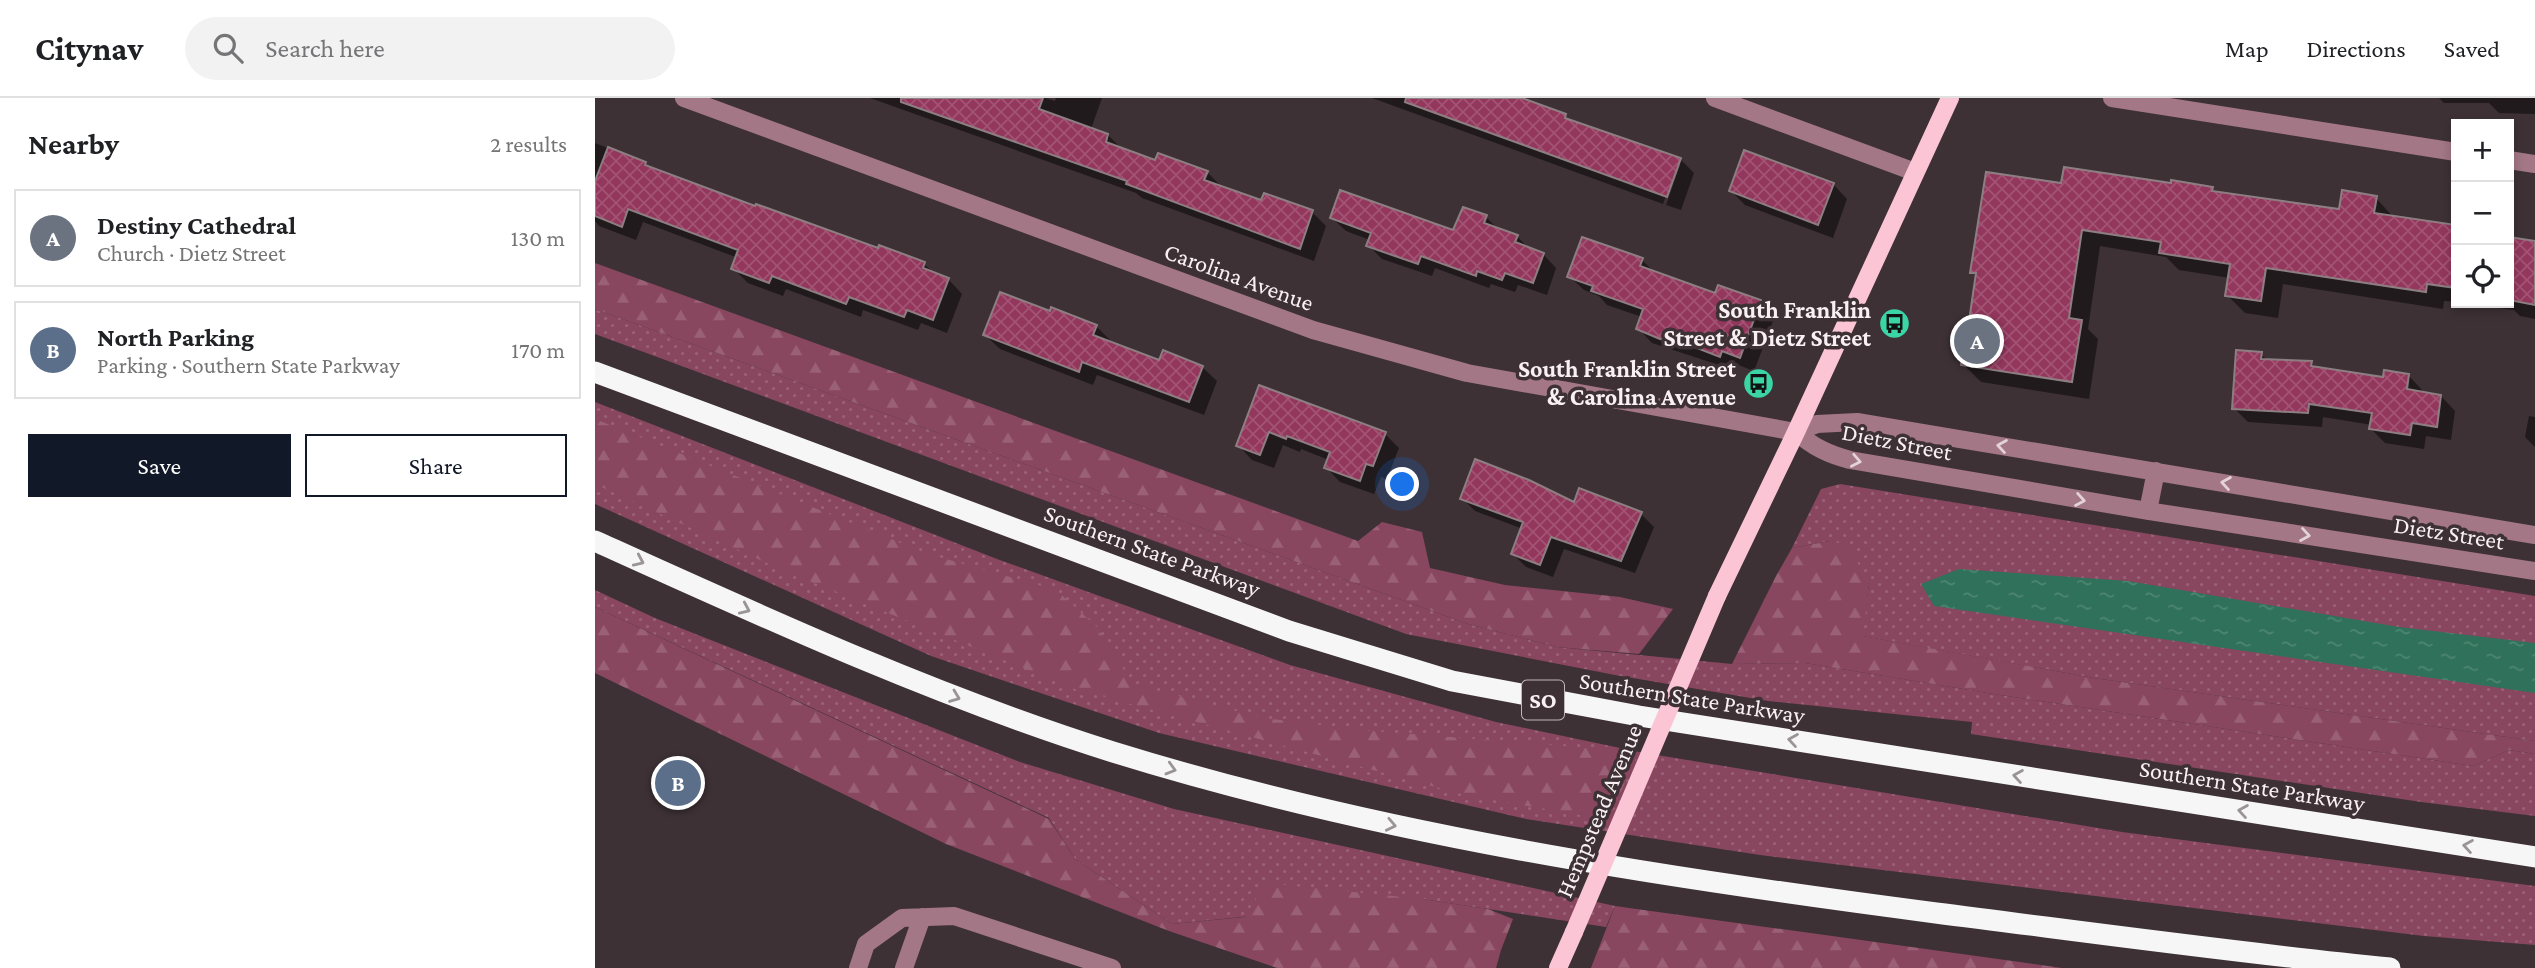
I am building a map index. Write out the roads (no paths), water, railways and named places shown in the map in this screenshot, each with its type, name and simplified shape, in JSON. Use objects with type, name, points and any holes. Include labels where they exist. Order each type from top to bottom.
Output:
[{"type":"highway","name":"Southern State Parkway","points":[[595,372],[1276,626],[1452,681],[1639,716],[2535,857]]},
{"type":"highway","points":[[595,541],[889,672],[998,713],[1148,762],[1318,808],[1509,848],[1756,888],[2098,934],[2390,968]]},
{"type":"main road","name":"Hempstead Avenue","points":[[1558,968],[1717,596],[1950,98]]},
{"type":"street","name":"Carolina Avenue","points":[[684,98],[1313,330],[1467,373],[1796,432]]},
{"type":"street","points":[[1715,98],[1915,172]]},
{"type":"street","points":[[2112,98],[2451,151]]},
{"type":"street","points":[[2514,161],[2535,164]]},
{"type":"street","name":"Dietz Street","points":[[2535,535],[1857,422],[1817,424],[1796,432],[1809,444],[1827,454],[1850,460],[2148,511],[2535,571]]},
{"type":"street","points":[[2148,511],[2156,471]]},
{"type":"street","points":[[858,968],[866,944],[902,918],[954,916],[1112,968]]},
{"type":"street","points":[[904,968],[922,917]]},
{"type":"water","points":[[1959,569],[2128,581],[2399,627],[2535,643],[2535,693],[1934,606],[1921,584]]},
{"type":"place","name":"South Franklin Street & Dietz Street","points":[[1894,324]]},
{"type":"place","name":"Destiny Cathedral","points":[[1977,341]]},
{"type":"place","name":"South Franklin Street & Carolina Avenue","points":[[1759,383]]},
{"type":"place","name":"North Parking","points":[[678,783]]}]
